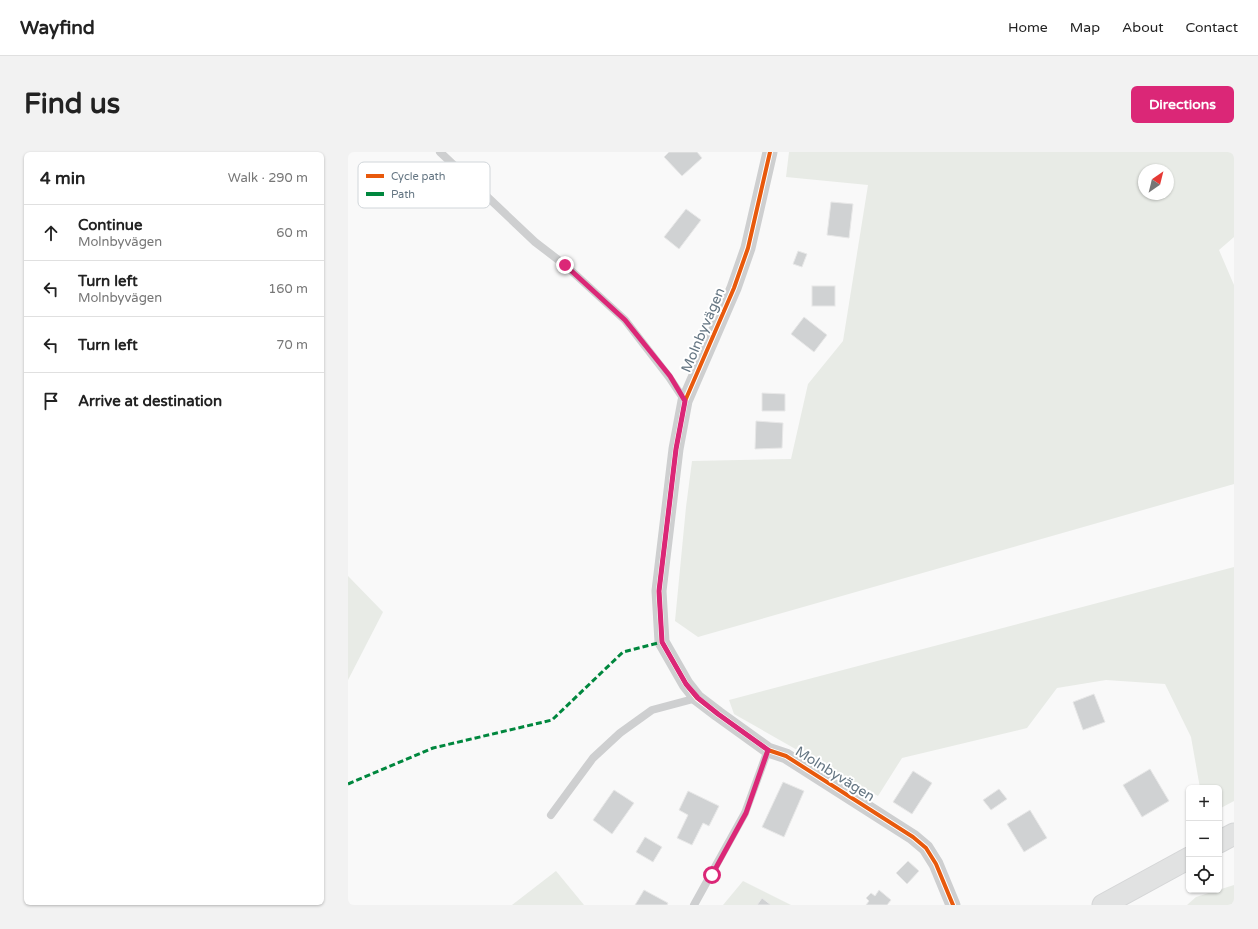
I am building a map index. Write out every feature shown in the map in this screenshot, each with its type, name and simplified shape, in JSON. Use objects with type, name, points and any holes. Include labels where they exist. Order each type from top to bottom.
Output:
[{"type":"main road","points":[[1222,840],[1234,834]]},
{"type":"main road","points":[[1103,905],[1186,860]]},
{"type":"street","name":"Molnbyvägen","points":[[770,152],[748,248],[734,288],[685,401],[676,449],[659,591],[662,642],[686,684],[698,698],[718,714],[768,750],[786,756],[913,837],[926,848],[936,864],[952,905]]},
{"type":"lane","points":[[440,152],[451,162]]},
{"type":"lane","points":[[490,199],[535,242],[565,265],[625,320],[670,376],[685,401]]},
{"type":"lane","points":[[552,815],[593,758],[620,733],[652,710],[698,698]]},
{"type":"lane","points":[[694,905],[746,813],[768,750]]},
{"type":"shaded area","points":[[789,152],[1234,152],[1234,237],[1219,250],[1234,285],[1234,484],[698,637],[675,621],[692,461],[791,459],[808,384],[843,341],[868,185],[786,177]]},
{"type":"shaded area","points":[[1234,567],[1234,801],[1222,807],[1222,785],[1199,785],[1191,737],[1165,684],[1106,680],[1057,688],[1027,728],[902,758],[878,796],[734,714],[729,700]]},
{"type":"shaded area","points":[[348,576],[383,612],[348,680]]},
{"type":"shaded area","points":[[556,871],[584,905],[512,905]]},
{"type":"shaded area","points":[[743,881],[791,905],[723,905]]},
{"type":"shaded area","points":[[1234,885],[1234,905],[1187,905],[1196,897],[1209,893],[1222,893],[1222,889]]},
{"type":"building","points":[[669,152],[697,152],[702,158],[682,176],[664,157]]},
{"type":"building","points":[[831,202],[853,204],[849,238],[827,235]]},
{"type":"building","points":[[686,209],[701,220],[679,249],[664,237]]},
{"type":"building","points":[[798,251],[807,254],[802,267],[793,264]]},
{"type":"building","points":[[812,286],[835,286],[835,306],[812,306]]},
{"type":"building","points":[[804,317],[827,335],[814,352],[791,334]]},
{"type":"building","points":[[762,393],[785,394],[785,411],[762,411]]},
{"type":"building","points":[[756,421],[783,423],[782,448],[755,449]]},
{"type":"building","points":[[1094,694],[1105,722],[1083,730],[1073,702]]},
{"type":"building","points":[[1150,769],[1169,801],[1142,817],[1123,785]]},
{"type":"building","points":[[913,771],[932,783],[912,814],[893,802]]},
{"type":"building","points":[[783,782],[804,791],[784,837],[762,827]]},
{"type":"building","points":[[999,789],[1007,799],[991,810],[983,800]]},
{"type":"building","points":[[614,790],[634,803],[612,834],[593,820]]},
{"type":"building","points":[[688,791],[719,806],[709,826],[703,823],[692,845],[677,838],[688,815],[679,810]]},
{"type":"building","points":[[1030,810],[1047,838],[1024,852],[1007,824]]},
{"type":"building","points":[[645,837],[662,847],[653,862],[636,852]]},
{"type":"building","points":[[908,861],[919,871],[907,884],[896,873]]},
{"type":"building","points":[[644,890],[668,903],[667,905],[635,905]]},
{"type":"building","points":[[879,890],[891,900],[887,905],[866,905],[869,901],[866,898],[871,893],[875,896]]},
{"type":"building","points":[[762,898],[771,905],[757,905]]},
{"type":"marked path","points":[[348,784],[433,748],[552,720],[623,652],[662,642]]},
{"type":"cycle path","points":[[770,152],[748,248],[734,288],[685,401],[676,449],[659,591],[662,642],[686,684],[697,698],[768,750],[786,756],[913,837],[926,848],[936,864],[953,905]]},
{"type":"route","points":[[565,265],[625,320],[670,376],[685,401],[676,449],[659,591],[662,642],[686,684],[698,698],[768,750],[746,813],[712,875]]}]
